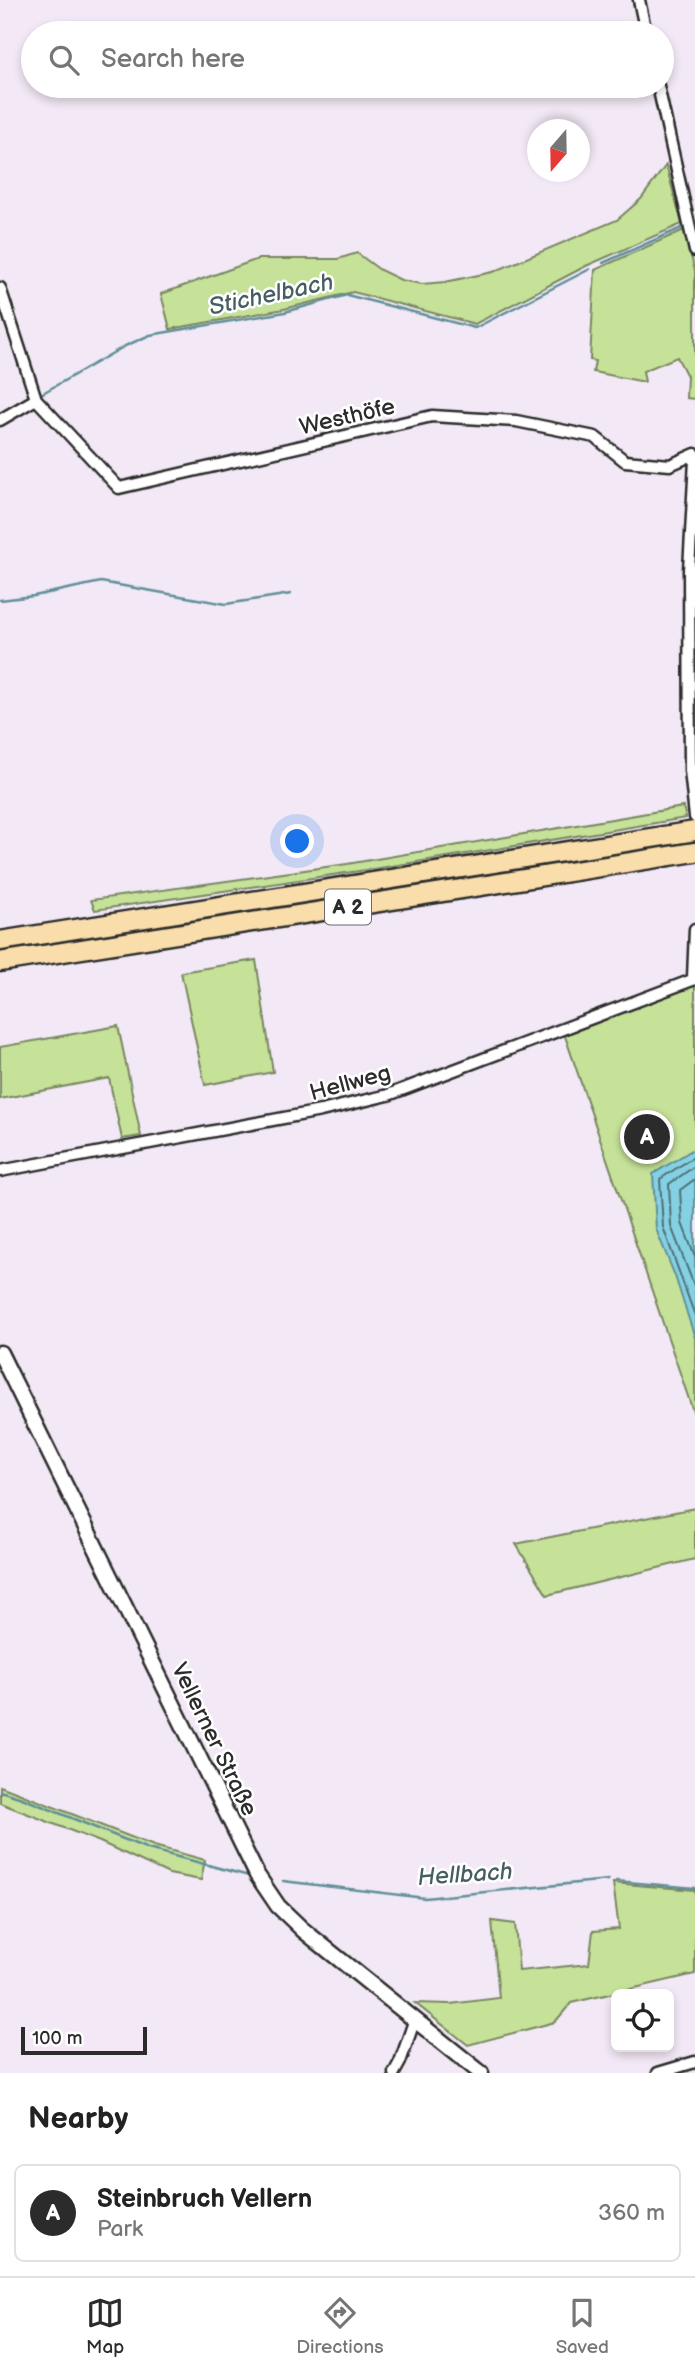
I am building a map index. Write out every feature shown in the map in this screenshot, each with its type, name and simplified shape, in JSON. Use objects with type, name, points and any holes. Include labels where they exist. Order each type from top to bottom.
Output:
[{"type":"highway","name":"A 2","points":[[0,941],[694,826]]},
{"type":"highway","name":"A 2","points":[[0,962],[695,852]]},
{"type":"main road","name":"Vellerner Straße","points":[[0,1353],[257,1875],[278,1906],[303,1930],[481,2073]]},
{"type":"street","points":[[639,0],[643,21]]},
{"type":"street","points":[[661,98],[695,251]]},
{"type":"street","points":[[0,288],[36,399],[0,420]]},
{"type":"street","name":"Westhöfe","points":[[36,399],[119,488],[432,416],[516,421],[595,437],[625,461],[670,465],[695,454]]},
{"type":"street","points":[[694,826],[690,770],[689,583],[695,460]]},
{"type":"street","points":[[694,979],[695,929]]},
{"type":"street","name":"Hellweg","points":[[0,1171],[307,1114],[388,1095],[694,979]]},
{"type":"street","points":[[394,2073],[415,2019]]},
{"type":"street","points":[[658,2073],[695,2062]]},
{"type":"green space","points":[[666,165],[682,224],[586,266],[475,324],[353,292],[284,309],[170,329],[161,294],[258,259],[338,259],[357,253],[380,270],[401,280],[422,284],[493,272],[617,220],[641,199]]},
{"type":"green space","points":[[684,230],[695,271],[695,399],[686,398],[687,376],[677,357],[643,371],[645,382],[593,372],[595,361],[590,360],[595,270]]},
{"type":"green space","points":[[683,807],[686,818],[386,867],[95,910],[91,900],[347,864]]},
{"type":"green space","points":[[256,960],[273,1072],[205,1085],[181,972]]},
{"type":"green space","points":[[695,979],[695,1417],[564,1033]]},
{"type":"green space","points":[[118,1026],[141,1136],[122,1139],[109,1078],[0,1099],[0,1047]]},
{"type":"green space","points":[[695,1508],[695,1559],[547,1595],[516,1544]]},
{"type":"green space","points":[[0,1786],[154,1846],[205,1860],[201,1880],[169,1874],[100,1842],[0,1803]]},
{"type":"green space","points":[[613,1883],[695,1890],[695,1974],[631,1989],[611,1989],[611,1994],[571,2003],[555,2022],[468,2045],[415,2003],[450,2004],[499,1998],[492,1921],[515,1924],[519,1971],[589,1964],[593,1931],[619,1929]]},
{"type":"water","points":[[695,1148],[695,1338],[656,1229],[653,1174]]},
{"type":"waterway","name":"Stichelbach","points":[[603,263],[686,226]]},
{"type":"waterway","name":"Stichelbach","points":[[41,394],[125,346],[150,335],[285,312],[347,295],[475,328],[590,269]]},
{"type":"waterway","points":[[0,600],[101,582],[226,604],[291,594]]},
{"type":"waterway","name":"Hellbach","points":[[0,1791],[148,1849],[249,1876]]},
{"type":"waterway","name":"Hellbach","points":[[283,1881],[425,1898],[608,1880]]},
{"type":"waterway","name":"Hellbach","points":[[616,1881],[695,1888]]},
{"type":"place","name":"Steinbruch Vellern","points":[[647,1137]]}]
